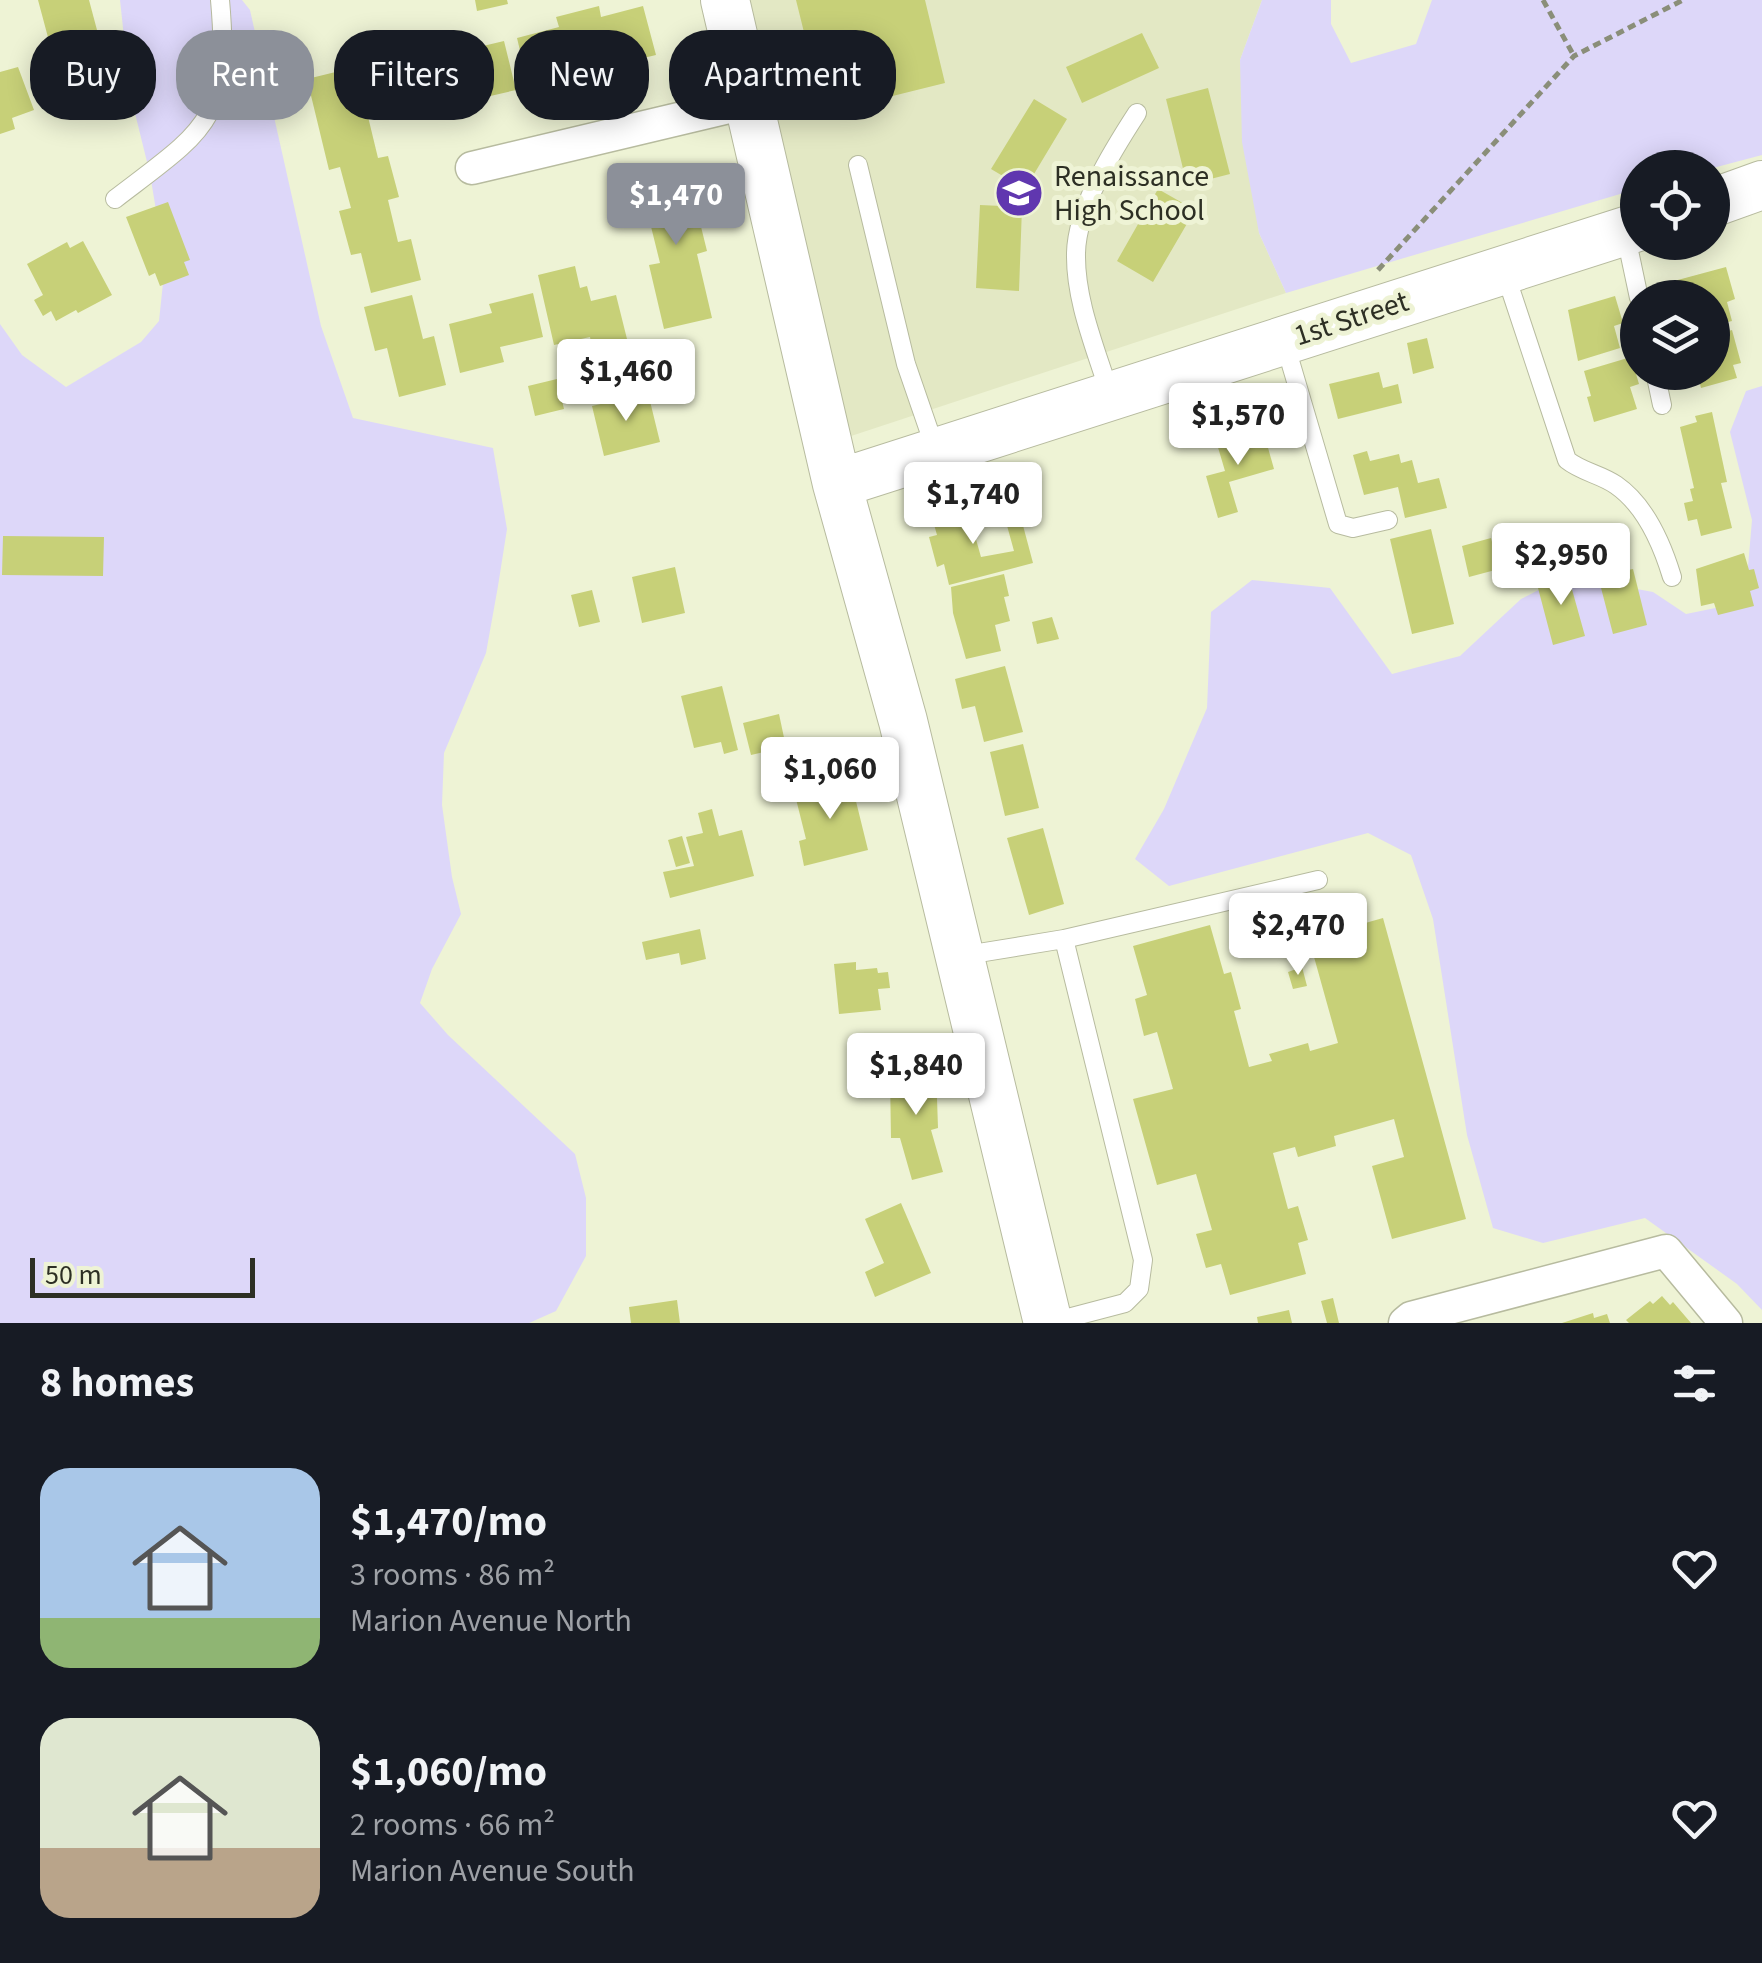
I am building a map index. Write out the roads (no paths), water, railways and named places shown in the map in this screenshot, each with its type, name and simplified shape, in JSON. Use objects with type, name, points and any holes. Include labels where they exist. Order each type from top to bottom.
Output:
[{"type":"main road","points":[[725,0],[732,30]]},
{"type":"main road","points":[[754,120],[837,484],[902,720],[1048,1323]]},
{"type":"main road","points":[[1730,197],[1762,185]]},
{"type":"main road","name":"1st Street","points":[[837,484],[1620,232]]},
{"type":"street","points":[[472,168],[674,120]]},
{"type":"street","points":[[1406,1323],[1411,1318],[1666,1251],[1726,1323]]},
{"type":"lane","points":[[115,199],[181,148],[214,106],[222,86],[224,51],[220,0]]},
{"type":"lane","points":[[1110,395],[1086,321],[1076,249],[1097,182],[1138,113]]},
{"type":"lane","points":[[858,166],[906,364],[936,452]]},
{"type":"lane","points":[[1504,269],[1567,460],[1615,484],[1628,496],[1654,532],[1672,577]]},
{"type":"lane","points":[[1283,339],[1338,524],[1353,528],[1388,520]]},
{"type":"lane","points":[[1659,390],[1662,405]]},
{"type":"lane","points":[[960,956],[1064,939],[1318,880]]},
{"type":"lane","points":[[1048,1323],[1125,1303],[1139,1289],[1143,1260],[1064,939]]},
{"type":"place","name":"Renaissance High School","points":[[1019,193]]}]
